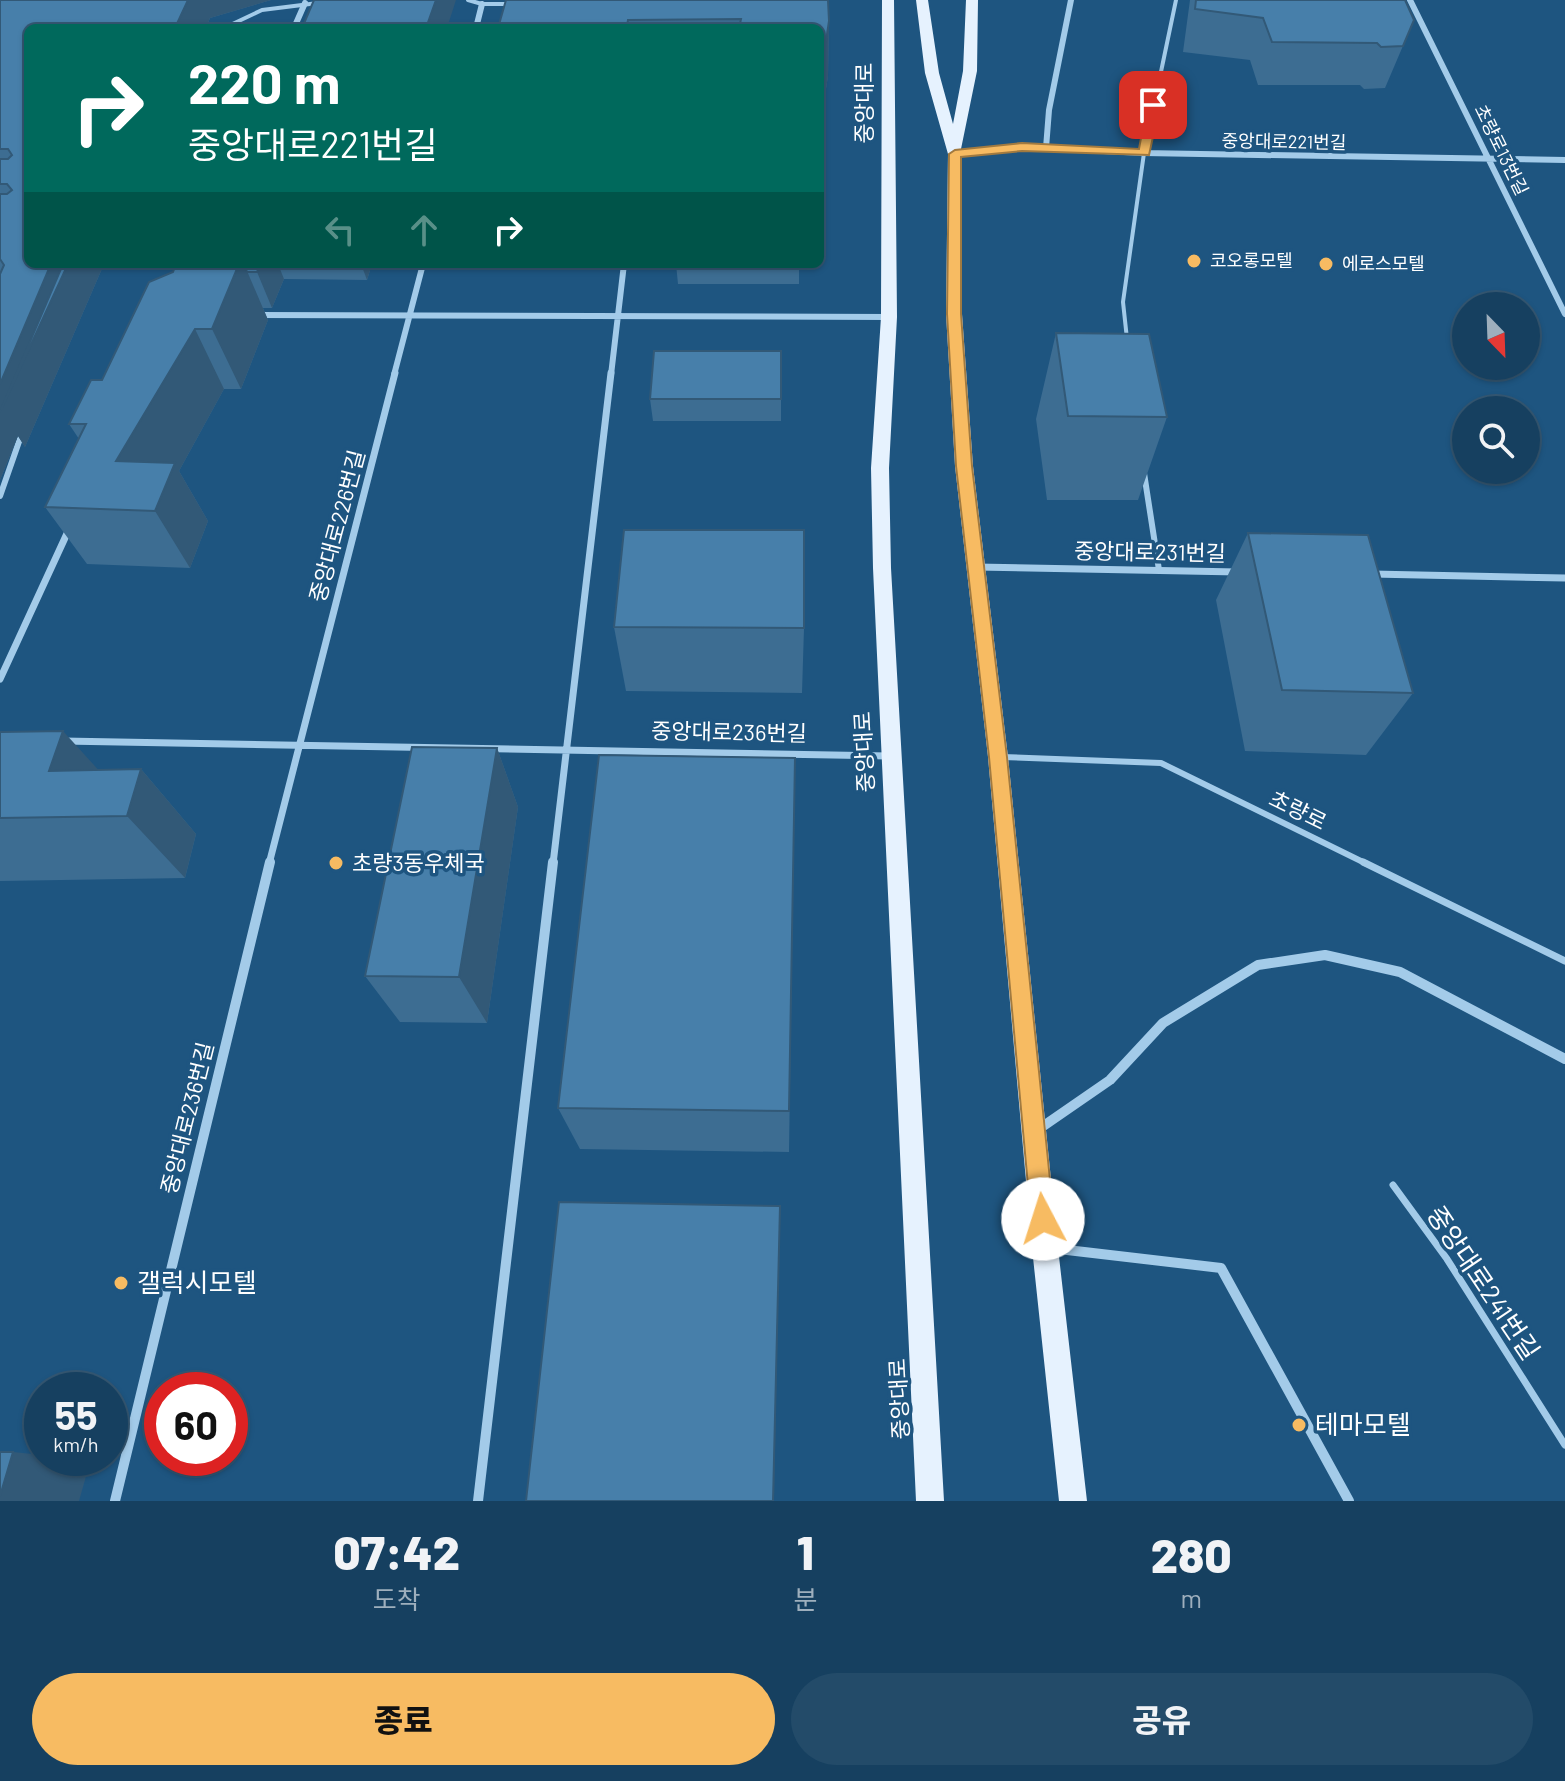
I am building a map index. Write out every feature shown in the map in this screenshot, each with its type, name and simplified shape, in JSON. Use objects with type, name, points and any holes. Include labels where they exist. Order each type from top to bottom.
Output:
[{"type":"main road","name":"중앙대로","points":[[888,0],[889,317],[880,468],[890,756],[911,1098],[930,1501]]},
{"type":"main road","points":[[922,0],[932,73],[955,154]]},
{"type":"main road","points":[[972,0],[970,71],[955,154],[954,314],[964,466],[998,757],[1045,1248],[1073,1501]]},
{"type":"street","points":[[1046,148],[1051,96],[1071,0]]},
{"type":"street","name":"초량로13번길","points":[[1410,0],[1565,314]]},
{"type":"street","points":[[477,24],[484,2]]},
{"type":"street","points":[[296,24],[305,3]]},
{"type":"street","name":"중앙대로221번길","points":[[955,154],[1046,148],[1144,153],[1565,160]]},
{"type":"street","name":"중앙대로226번길","points":[[298,744],[422,268]]},
{"type":"street","points":[[478,1501],[623,268]]},
{"type":"street","points":[[244,314],[889,317]]},
{"type":"street","points":[[0,677],[75,517]]},
{"type":"street","name":"중앙대로231번길","points":[[975,567],[1253,572]]},
{"type":"street","points":[[1362,574],[1565,578]]},
{"type":"street","name":"중앙대로236번길","points":[[47,741],[890,756]]},
{"type":"street","name":"중앙대로236번길","points":[[115,1501],[298,744]]},
{"type":"street","points":[[1035,1132],[1110,1080],[1163,1023],[1258,965],[1325,955],[1400,972],[1565,1059]]},
{"type":"street","points":[[1045,1248],[1137,1256],[1221,1268],[1349,1501]]},
{"type":"lane","points":[[468,0],[524,4]]},
{"type":"lane","points":[[1127,345],[1123,302],[1144,153],[1176,0]]},
{"type":"lane","points":[[232,24],[262,10],[319,3]]},
{"type":"lane","points":[[0,496],[26,424]]},
{"type":"lane","points":[[1142,463],[1159,570]]},
{"type":"lane","name":"초량로","points":[[998,757],[1161,763],[1565,961]]},
{"type":"lane","name":"중앙대로241번길","points":[[1393,1185],[1447,1259],[1565,1445]]},
{"type":"building","points":[[0,0],[188,0],[177,24],[24,24],[24,268],[49,268],[0,384],[0,274],[4,265],[0,259],[0,194],[12,190],[7,184],[0,184],[0,159],[8,159],[12,155],[8,149],[0,149]]},
{"type":"building","points":[[314,0],[436,0],[427,24],[304,24]]},
{"type":"building","points":[[506,0],[828,0],[829,21],[824,55],[824,24],[740,24],[741,19],[628,20],[627,24],[499,24]]},
{"type":"building","points":[[1196,0],[1405,0],[1414,20],[1403,46],[1272,42],[1263,18],[1195,9]]},
{"type":"building","points":[[61,268],[66,268],[0,412]]},
{"type":"building","points":[[174,268],[237,268],[212,329],[195,329],[116,461],[175,463],[155,511],[45,507],[86,424],[69,424],[91,380],[102,380],[149,282],[173,272]]},
{"type":"building","points":[[246,268],[258,268],[257,272],[247,272]]},
{"type":"building","points":[[1056,333],[1149,334],[1167,417],[1068,416]]},
{"type":"building","points":[[654,351],[781,351],[781,399],[650,399]]},
{"type":"building","points":[[624,530],[804,530],[804,628],[614,627]]},
{"type":"building","points":[[1248,533],[1368,535],[1413,693],[1282,690]]},
{"type":"building","points":[[63,731],[49,771],[141,769],[127,816],[0,818],[0,732]]},
{"type":"building","points":[[412,747],[497,748],[459,977],[365,976]]},
{"type":"building","points":[[599,755],[795,758],[789,1111],[558,1108]]},
{"type":"building","points":[[559,1202],[780,1206],[773,1501],[526,1501]]},
{"type":"building","points":[[0,1452],[13,1452],[0,1496]]},
{"type":"place","name":"코오롱모텔","points":[[1194,261]]},
{"type":"place","name":"에로스모텔","points":[[1326,264]]},
{"type":"place","name":"초량3동우체국","points":[[336,863]]},
{"type":"place","name":"갤럭시모텔","points":[[121,1283]]},
{"type":"place","name":"테마모텔","points":[[1299,1425]]},
{"type":"route","points":[[1043,1219],[998,757],[964,466],[954,314],[955,154],[1022,147],[1144,153],[1153,105]]}]
